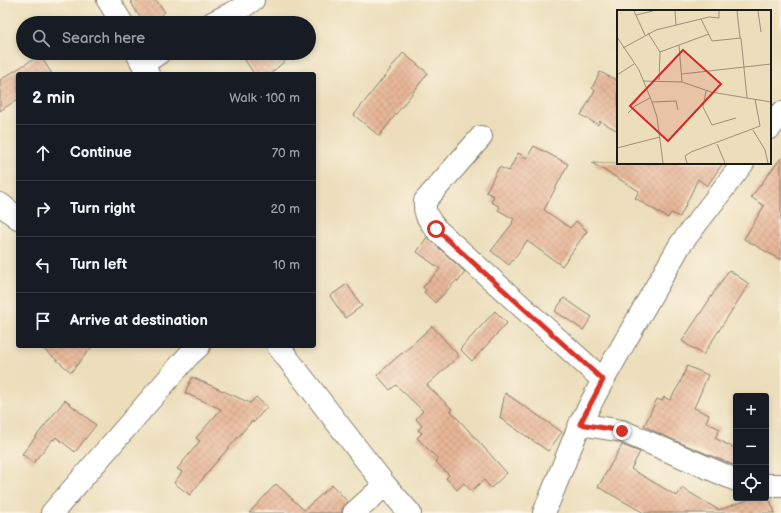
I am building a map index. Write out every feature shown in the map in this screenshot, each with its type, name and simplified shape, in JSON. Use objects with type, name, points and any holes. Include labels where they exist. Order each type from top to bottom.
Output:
[{"type":"street","points":[[108,0],[118,16]]},
{"type":"street","points":[[226,16],[253,0]]},
{"type":"street","points":[[771,127],[781,113]]},
{"type":"street","points":[[481,137],[425,201],[424,209],[426,215],[436,229],[603,380]]},
{"type":"street","points":[[544,513],[580,424],[603,380],[680,245],[742,164]]},
{"type":"street","points":[[0,204],[16,216]]},
{"type":"street","points":[[280,348],[385,485],[410,513]]},
{"type":"street","points":[[52,513],[189,349]]},
{"type":"street","points":[[580,424],[622,431],[733,479]]},
{"type":"street","points":[[354,513],[385,485]]},
{"type":"street","points":[[769,485],[781,485]]},
{"type":"building","points":[[130,0],[156,0],[165,12],[160,16],[139,16]]},
{"type":"building","points":[[403,53],[428,73],[379,136],[354,115]]},
{"type":"building","points":[[32,60],[43,60],[51,72],[16,72],[16,100],[0,111],[0,80]]},
{"type":"building","points":[[245,60],[286,60],[272,72],[253,72]]},
{"type":"building","points":[[600,72],[617,80],[617,130],[600,121],[598,125],[581,115],[595,90],[592,88]]},
{"type":"building","points":[[534,146],[568,164],[544,210],[570,228],[576,221],[587,231],[562,266],[527,241],[509,265],[491,251],[513,223],[512,222],[514,219],[498,210],[500,207],[491,202],[494,196],[486,192],[499,167],[509,171],[518,153],[527,158]]},
{"type":"building","points":[[781,158],[781,260],[744,239],[764,206],[751,197]]},
{"type":"building","points":[[592,163],[722,164],[707,186],[698,179],[680,217],[671,213],[668,218],[635,198],[639,191]]},
{"type":"building","points":[[427,237],[465,272],[458,282],[457,280],[435,303],[424,292],[426,290],[423,287],[440,269],[417,252]]},
{"type":"building","points":[[729,270],[749,284],[703,355],[682,341]]},
{"type":"building","points":[[347,284],[362,306],[345,318],[330,296]]},
{"type":"building","points":[[564,298],[592,317],[583,330],[555,311]]},
{"type":"building","points":[[495,311],[507,323],[472,361],[460,349]]},
{"type":"building","points":[[432,326],[459,356],[427,385],[453,410],[450,410],[507,473],[491,488],[484,480],[471,491],[464,483],[457,490],[446,478],[449,475],[435,461],[438,459],[417,438],[422,433],[418,430],[422,426],[416,419],[423,411],[396,385],[390,390],[377,375]]},
{"type":"building","points":[[42,348],[91,348],[71,372]]},
{"type":"building","points":[[687,366],[708,375],[694,408],[709,415],[706,422],[720,429],[715,438],[733,447],[733,465],[644,426],[657,399],[662,401],[664,397],[670,400],[680,383]]},
{"type":"building","points":[[192,377],[250,403],[256,397],[267,407],[253,423],[252,421],[190,495],[174,483],[182,472],[177,469],[200,441],[196,438],[221,409],[185,393]]},
{"type":"building","points":[[505,393],[562,432],[548,451],[500,418]]},
{"type":"building","points":[[65,400],[96,425],[75,452],[56,437],[33,463],[22,454]]},
{"type":"building","points":[[622,445],[640,452],[631,469],[677,496],[682,488],[719,510],[744,501],[769,501],[769,498],[775,513],[644,513],[598,487]]},
{"type":"building","points":[[276,484],[304,510],[332,485],[348,502],[342,509],[342,513],[249,513]]},
{"type":"route","points":[[436,229],[603,380],[580,424],[622,431]]}]
